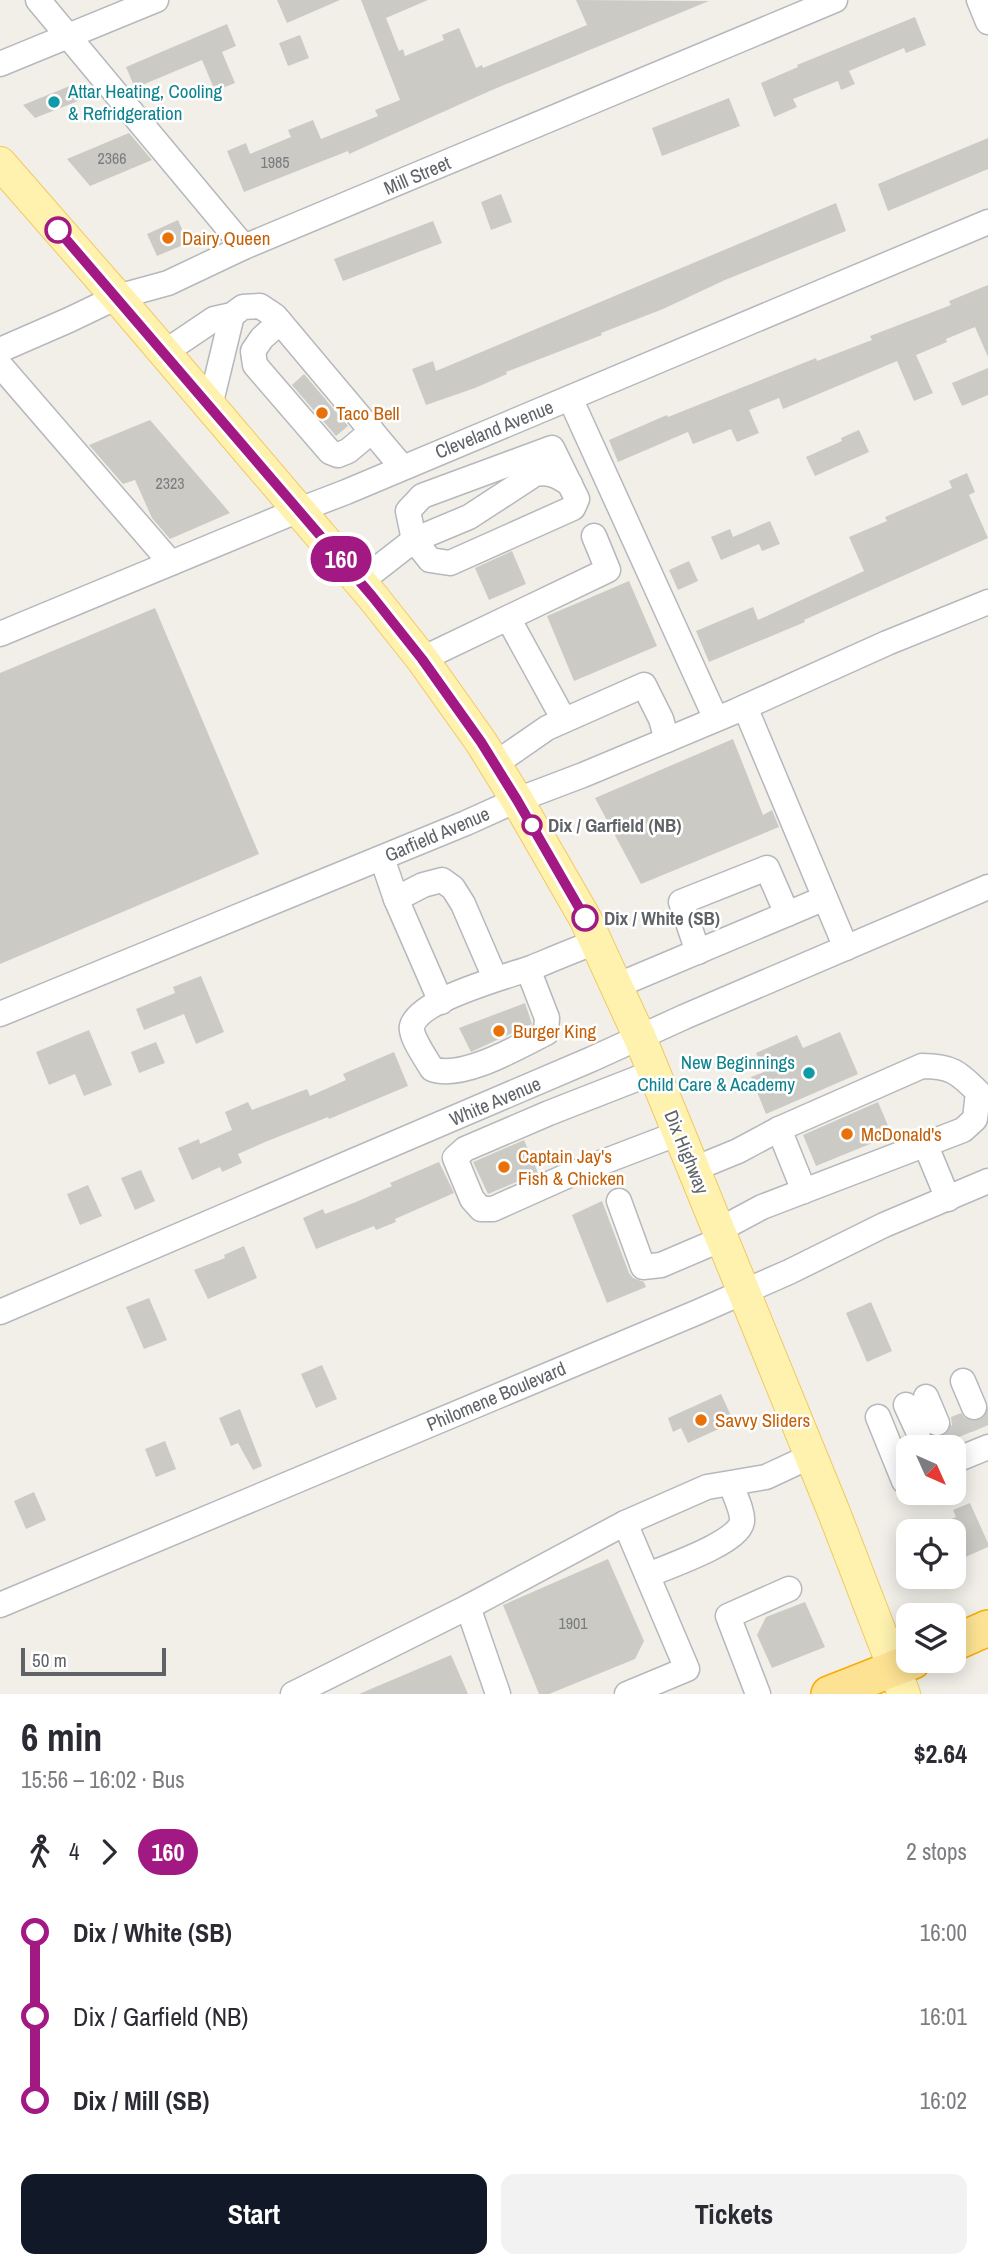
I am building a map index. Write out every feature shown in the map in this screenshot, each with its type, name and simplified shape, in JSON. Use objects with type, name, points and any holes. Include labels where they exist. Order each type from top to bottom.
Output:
[{"type":"highway","points":[[966,1638],[988,1628]]},
{"type":"highway","points":[[829,1694],[904,1674]]},
{"type":"main road","name":"Dix Highway","points":[[0,163],[360,582],[422,659],[517,800],[585,918],[640,1038],[811,1456],[904,1674]]},
{"type":"street","points":[[38,0],[244,247]]},
{"type":"street","points":[[0,64],[156,0]]},
{"type":"street","name":"Mill Street","points":[[0,350],[117,297],[168,284],[244,247],[835,0]]},
{"type":"street","points":[[979,0],[988,22]]},
{"type":"street","name":"Cleveland Avenue","points":[[0,634],[346,492],[988,222]]},
{"type":"street","points":[[165,352],[214,319],[232,315],[243,307],[260,306],[275,316],[402,467]]},
{"type":"street","points":[[210,406],[232,315]]},
{"type":"street","points":[[280,322],[262,338],[253,351],[255,365],[330,452],[338,455],[348,451],[372,431]]},
{"type":"street","points":[[0,365],[171,563]]},
{"type":"street","points":[[570,398],[716,719]]},
{"type":"street","points":[[552,448],[570,484],[576,499],[573,508],[450,563],[430,560],[414,540],[408,511],[422,496],[524,458],[552,448]]},
{"type":"street","points":[[360,582],[414,540],[470,516],[535,474],[544,472],[557,475],[570,484]]},
{"type":"street","points":[[422,659],[608,570],[594,537]]},
{"type":"street","name":"Garfield Avenue","points":[[0,1014],[466,824],[517,800],[667,740],[887,643],[988,602]]},
{"type":"street","points":[[508,618],[564,720]]},
{"type":"street","points":[[495,764],[547,728],[644,685],[661,719],[667,740]]},
{"type":"street","points":[[745,707],[846,948]]},
{"type":"street","points":[[382,858],[396,899],[441,1002]]},
{"type":"street","points":[[698,952],[681,902],[767,868],[787,914]]},
{"type":"street","points":[[396,899],[423,885],[442,880],[453,888],[463,904],[495,978]]},
{"type":"street","name":"White Avenue","points":[[0,1312],[988,887]]},
{"type":"street","points":[[616,986],[825,898]]},
{"type":"street","points":[[528,969],[547,1018],[546,1033],[456,1072],[432,1069],[411,1033],[412,1024],[423,1012],[462,990],[528,969],[596,942]]},
{"type":"street","points":[[620,1201],[643,1267],[661,1265],[720,1235],[762,1207],[963,1130],[975,1119],[978,1091],[959,1073],[943,1066],[922,1066],[694,1169]]},
{"type":"street","points":[[654,1072],[465,1149],[456,1158],[472,1199],[481,1209],[493,1209],[569,1175],[679,1133]]},
{"type":"street","points":[[779,1129],[804,1191]]},
{"type":"street","points":[[926,1146],[948,1199]]},
{"type":"street","name":"Philomene Boulevard","points":[[0,1605],[744,1291],[884,1225],[988,1181]]},
{"type":"street","points":[[919,1400],[957,1435]]},
{"type":"street","points":[[919,1400],[957,1435]]},
{"type":"street","points":[[919,1400],[957,1435]]},
{"type":"street","points":[[913,1435],[919,1400]]},
{"type":"street","points":[[293,1694],[468,1607],[625,1523],[707,1487],[766,1477],[811,1456]]},
{"type":"street","points":[[648,1575],[724,1542],[740,1529],[743,1520],[731,1484]]},
{"type":"street","points":[[625,1523],[687,1669],[627,1694]]},
{"type":"street","points":[[758,1694],[728,1616],[789,1589]]},
{"type":"street","points":[[468,1607],[498,1694]]},
{"type":"building","points":[[277,0],[340,0],[287,23]]},
{"type":"building","points":[[361,0],[428,0],[386,18],[399,51],[403,49],[405,56],[444,40],[442,35],[459,28],[476,68],[482,65],[483,68],[587,25],[576,0],[709,1],[492,90],[349,154],[348,151],[244,192],[227,151],[246,143],[250,154],[291,137],[288,130],[313,120],[321,139],[378,116],[375,110],[400,100]]},
{"type":"building","points":[[915,17],[926,45],[906,53],[904,48],[849,71],[855,84],[841,90],[838,81],[793,99],[797,107],[774,117],[761,83],[798,67],[797,65]]},
{"type":"building","points":[[227,24],[236,46],[222,52],[235,83],[215,91],[202,60],[135,88],[126,67]]},
{"type":"building","points":[[300,35],[309,58],[288,66],[279,43]]},
{"type":"building","name":"Attar Heating, Cooling & Refridgeration","points":[[72,85],[83,99],[35,118],[23,105]]},
{"type":"building","points":[[729,98],[740,126],[662,156],[652,128]]},
{"type":"building","points":[[129,133],[152,160],[90,186],[67,159]]},
{"type":"building","points":[[988,138],[988,169],[888,211],[878,184]]},
{"type":"building","points":[[501,194],[512,222],[491,230],[481,202]]},
{"type":"building","points":[[836,203],[846,231],[725,280],[663,309],[601,333],[602,335],[506,372],[507,374],[475,388],[426,405],[412,369],[433,361],[436,371]]},
{"type":"building","name":"Dairy Queen","points":[[178,220],[188,243],[157,256],[147,234]]},
{"type":"building","points":[[433,221],[442,243],[343,281],[334,259]]},
{"type":"building","points":[[988,285],[988,357],[975,327],[916,355],[933,393],[914,401],[897,361],[783,409],[779,398],[749,410],[759,433],[737,442],[731,429],[693,444],[688,432],[618,462],[609,440],[816,358],[817,361],[872,340],[870,336],[951,305],[949,301]]},
{"type":"building","points":[[988,368],[988,395],[962,406],[952,383]]},
{"type":"building","name":"Taco Bell","points":[[304,374],[348,426],[336,436],[292,385]]},
{"type":"building","points":[[150,420],[230,513],[170,539],[152,518],[135,480],[123,484],[89,445]]},
{"type":"building","points":[[859,430],[869,452],[815,476],[806,457]]},
{"type":"building","points":[[967,473],[975,492],[969,495],[988,538],[804,620],[805,622],[709,662],[696,631],[753,607],[758,620],[864,571],[849,537],[887,521],[885,517],[952,488],[949,481]]},
{"type":"building","points":[[770,521],[780,544],[762,551],[759,544],[721,560],[711,537],[730,529],[733,537]]},
{"type":"building","points":[[512,551],[526,584],[489,600],[475,568]]},
{"type":"building","points":[[689,561],[698,581],[678,590],[669,570]]},
{"type":"building","points":[[629,581],[657,646],[574,681],[547,616]]},
{"type":"building","points":[[155,608],[259,854],[0,964],[0,673]]},
{"type":"building","points":[[733,739],[763,815],[772,810],[779,827],[641,884],[595,798]]},
{"type":"building","points":[[201,976],[224,1032],[196,1044],[184,1014],[144,1030],[136,1009],[175,993],[173,987]]},
{"type":"building","name":"Burger King","points":[[525,1003],[532,1024],[471,1052],[459,1028]]},
{"type":"building","points":[[89,1030],[112,1085],[84,1096],[75,1074],[49,1085],[36,1052]]},
{"type":"building","name":"New Beginnings Child Care & Academy","points":[[840,1032],[858,1074],[766,1114],[751,1077],[764,1072],[756,1053],[797,1035],[803,1048]]},
{"type":"building","points":[[156,1042],[165,1063],[139,1073],[131,1052]]},
{"type":"building","points":[[394,1052],[408,1086],[265,1142],[238,1154],[242,1163],[222,1172],[220,1167],[192,1180],[178,1148],[199,1139],[200,1144],[232,1130],[225,1112],[248,1102],[252,1110],[307,1089],[310,1096],[346,1080],[343,1074]]},
{"type":"building","name":"McDonald's","points":[[878,1102],[892,1135],[816,1166],[803,1135]]},
{"type":"building","name":"Captain Jay's Fish & Chicken","points":[[524,1140],[538,1173],[488,1194],[473,1162]]},
{"type":"building","points":[[439,1162],[454,1193],[395,1219],[396,1222],[376,1230],[374,1226],[316,1249],[303,1218],[323,1209],[325,1214],[356,1202],[392,1186],[390,1183]]},
{"type":"building","points":[[141,1170],[155,1201],[135,1210],[121,1178]]},
{"type":"building","points":[[88,1185],[102,1216],[80,1225],[67,1194]]},
{"type":"building","points":[[602,1201],[629,1273],[633,1278],[644,1282],[646,1287],[607,1303],[572,1215]]},
{"type":"building","points":[[244,1246],[257,1278],[208,1299],[194,1270],[225,1258],[224,1255]]},
{"type":"building","points":[[149,1298],[167,1340],[144,1349],[126,1307]]},
{"type":"building","points":[[871,1302],[892,1351],[867,1362],[846,1313]]},
{"type":"building","points":[[322,1365],[337,1399],[316,1408],[301,1374]]},
{"type":"building","name":"Savvy Sliders","points":[[721,1394],[734,1422],[688,1443],[681,1428],[673,1432],[668,1418]]},
{"type":"building","points":[[240,1409],[262,1466],[253,1470],[238,1443],[231,1446],[219,1418]]},
{"type":"building","points":[[961,1413],[972,1422],[985,1417],[988,1425],[964,1435],[944,1435],[952,1425],[951,1417]]},
{"type":"building","points":[[165,1441],[176,1469],[156,1477],[145,1449]]},
{"type":"building","points":[[34,1492],[46,1520],[26,1529],[14,1501]]},
{"type":"building","points":[[970,1503],[988,1547],[966,1557],[966,1519],[951,1519],[956,1517],[953,1510]]},
{"type":"building","points":[[608,1559],[644,1641],[635,1659],[549,1694],[539,1694],[503,1605]]},
{"type":"building","points":[[805,1602],[825,1647],[772,1668],[757,1635],[766,1617]]},
{"type":"building","points":[[451,1655],[468,1694],[359,1694]]},
{"type":"tunnel","points":[[974,1407],[983,1427]]},
{"type":"tunnel","points":[[937,1423],[942,1435]]},
{"type":"bus line","name":"160","points":[[58,230],[372,596],[422,659],[481,742],[585,918]]},
{"type":"place","name":"Attar Heating, Cooling & Refridgeration","points":[[54,102]]},
{"type":"place","name":"Dairy Queen","points":[[168,238]]},
{"type":"place","name":"Taco Bell","points":[[322,413]]},
{"type":"place","name":"Dix / Garfield (NB)","points":[[532,825]]},
{"type":"place","name":"Dix / White (SB)","points":[[585,918]]},
{"type":"place","name":"Burger King","points":[[499,1031]]},
{"type":"place","name":"New Beginnings Child Care & Academy","points":[[809,1073]]},
{"type":"place","name":"McDonald's","points":[[847,1134]]},
{"type":"place","name":"Captain Jay's Fish & Chicken","points":[[504,1167]]},
{"type":"place","name":"Savvy Sliders","points":[[701,1420]]}]
